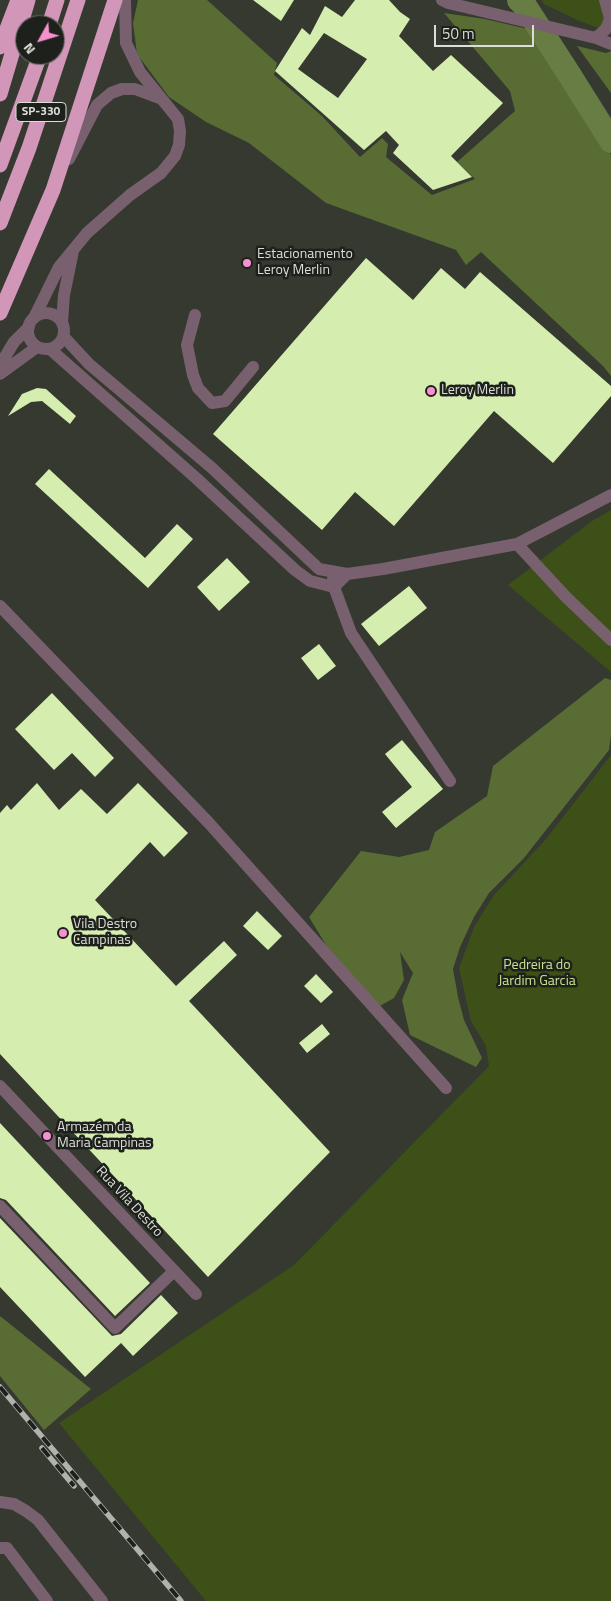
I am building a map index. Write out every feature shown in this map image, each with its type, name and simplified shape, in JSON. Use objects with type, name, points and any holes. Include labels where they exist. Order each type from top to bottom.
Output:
[{"type":"highway","points":[[0,94],[28,0]]},
{"type":"highway","points":[[52,15],[57,0]]},
{"type":"highway","name":"SP-330","points":[[0,223],[29,148],[78,0]]},
{"type":"highway","points":[[0,313],[53,190],[115,0]]},
{"type":"highway","points":[[0,36],[16,6]]},
{"type":"highway","points":[[0,47],[16,6]]},
{"type":"highway","name":"SP-330","points":[[0,165],[36,65]]},
{"type":"street","points":[[73,251],[64,295],[62,322],[64,337],[56,347],[45,350],[37,346],[30,338],[31,322],[59,267],[87,233],[104,216],[161,173],[175,156],[179,145],[180,131],[178,118],[140,72],[126,43],[125,0]]},
{"type":"street","points":[[442,0],[596,38],[611,44]]},
{"type":"street","points":[[596,38],[606,29],[610,21],[605,0]]},
{"type":"street","points":[[53,190],[97,104],[111,93],[122,89],[140,91],[160,98]]},
{"type":"street","points":[[0,373],[4,360],[14,342],[39,314],[52,314],[62,322]]},
{"type":"street","points":[[196,315],[187,345],[193,375],[198,388],[212,403],[225,401],[253,367]]},
{"type":"street","points":[[64,337],[90,364],[212,468],[319,568],[332,572],[347,574],[383,569],[517,544],[611,494]]},
{"type":"street","points":[[0,373],[37,346]]},
{"type":"street","points":[[50,349],[196,478],[295,570],[310,581],[334,587]]},
{"type":"street","points":[[517,544],[566,597],[611,640]]},
{"type":"street","points":[[332,572],[334,587],[351,633],[450,781]]},
{"type":"street","points":[[334,587],[347,574]]},
{"type":"street","points":[[0,606],[208,822],[446,1088]]},
{"type":"street","name":"Rua Vila Destro","points":[[0,1086],[196,1294]]},
{"type":"street","points":[[0,1206],[115,1328],[174,1271]]},
{"type":"street","points":[[0,1502],[14,1504],[38,1520],[102,1601]]},
{"type":"street","points":[[0,1537],[3,1548],[47,1601]]},
{"type":"green space","points":[[138,0],[207,0],[277,63],[274,75],[322,116],[360,157],[382,138],[388,144],[386,157],[432,195],[475,179],[457,162],[515,111],[510,91],[444,13],[485,19],[532,30],[611,155],[611,376],[603,366],[481,252],[466,265],[456,250],[326,203],[249,143],[206,122],[169,97],[137,54],[133,23]]},
{"type":"green space","points":[[541,0],[611,0],[606,31],[577,20],[544,4]]},
{"type":"green space","points":[[577,46],[606,53],[611,51],[611,93]]},
{"type":"green space","points":[[611,510],[611,672],[508,585],[592,521]]},
{"type":"green space","points":[[605,678],[611,680],[611,735],[609,750],[524,858],[489,893],[474,917],[460,947],[453,969],[464,1020],[482,1058],[476,1067],[410,1035],[402,1000],[413,973],[400,952],[404,980],[394,998],[378,1007],[329,950],[309,917],[361,851],[399,857],[429,850],[435,832],[487,796],[493,766]]},
{"type":"green space","name":"Pedreira do Jardim Garcia","points":[[611,755],[611,1601],[206,1601],[59,1423],[294,1265],[489,1066],[486,1046],[471,1021],[459,968],[474,927],[494,895],[546,839]]},
{"type":"green space","points":[[0,1316],[91,1389],[44,1430],[0,1376]]},
{"type":"building","points":[[253,0],[294,0],[281,21]]},
{"type":"building","points":[[355,0],[389,0],[400,12],[410,19],[399,36],[433,71],[451,55],[503,103],[451,156],[472,177],[433,190],[393,153],[399,145],[386,131],[364,150],[275,71],[302,28],[310,35],[325,6],[342,17]],"holes":[[[324,33],[367,59],[338,98],[298,69]]]},
{"type":"building","name":"Leroy Merlin","points":[[366,258],[413,300],[441,268],[465,289],[480,272],[611,386],[611,396],[553,463],[494,411],[394,526],[355,492],[322,530],[213,434]]},
{"type":"building","points":[[37,388],[46,389],[76,416],[70,424],[42,401],[31,402],[8,416],[22,394]]},
{"type":"building","points":[[49,469],[145,558],[177,524],[193,539],[148,588],[35,484]]},
{"type":"building","points":[[227,558],[250,582],[219,611],[197,587]]},
{"type":"building","points":[[409,586],[427,608],[379,646],[361,624]]},
{"type":"building","points":[[319,644],[336,666],[318,680],[301,658]]},
{"type":"building","points":[[52,693],[114,758],[95,777],[72,753],[54,770],[15,729]]},
{"type":"building","points":[[402,740],[443,789],[396,828],[382,812],[412,787],[385,754]]},
{"type":"building","name":"Vila Destro Campinas","points":[[37,783],[59,810],[81,789],[107,814],[138,783],[188,833],[164,857],[150,842],[95,900],[176,986],[224,941],[237,955],[189,1001],[330,1152],[208,1277],[0,1054],[0,813],[7,805],[11,810]]},
{"type":"building","points":[[257,911],[282,936],[268,950],[243,926]]},
{"type":"building","points":[[316,974],[333,992],[321,1003],[304,986]]},
{"type":"building","points":[[322,1024],[330,1034],[307,1053],[299,1043]]},
{"type":"building","points":[[0,1123],[150,1283],[115,1316],[6,1200],[0,1198]]},
{"type":"building","points":[[0,1218],[112,1336],[121,1334],[161,1295],[178,1313],[133,1356],[121,1343],[85,1377],[0,1287]]},
{"type":"waterway","points":[[519,0],[525,6],[611,141]]},
{"type":"railway","points":[[0,1387],[181,1601]]},
{"type":"railway","points":[[42,1448],[74,1486]]},
{"type":"place","name":"Estacionamento Leroy Merlin","points":[[247,263]]},
{"type":"place","name":"Leroy Merlin","points":[[431,391]]},
{"type":"place","name":"Vila Destro Campinas","points":[[63,933]]},
{"type":"place","name":"Armazém da Maria Campinas","points":[[47,1136]]}]
